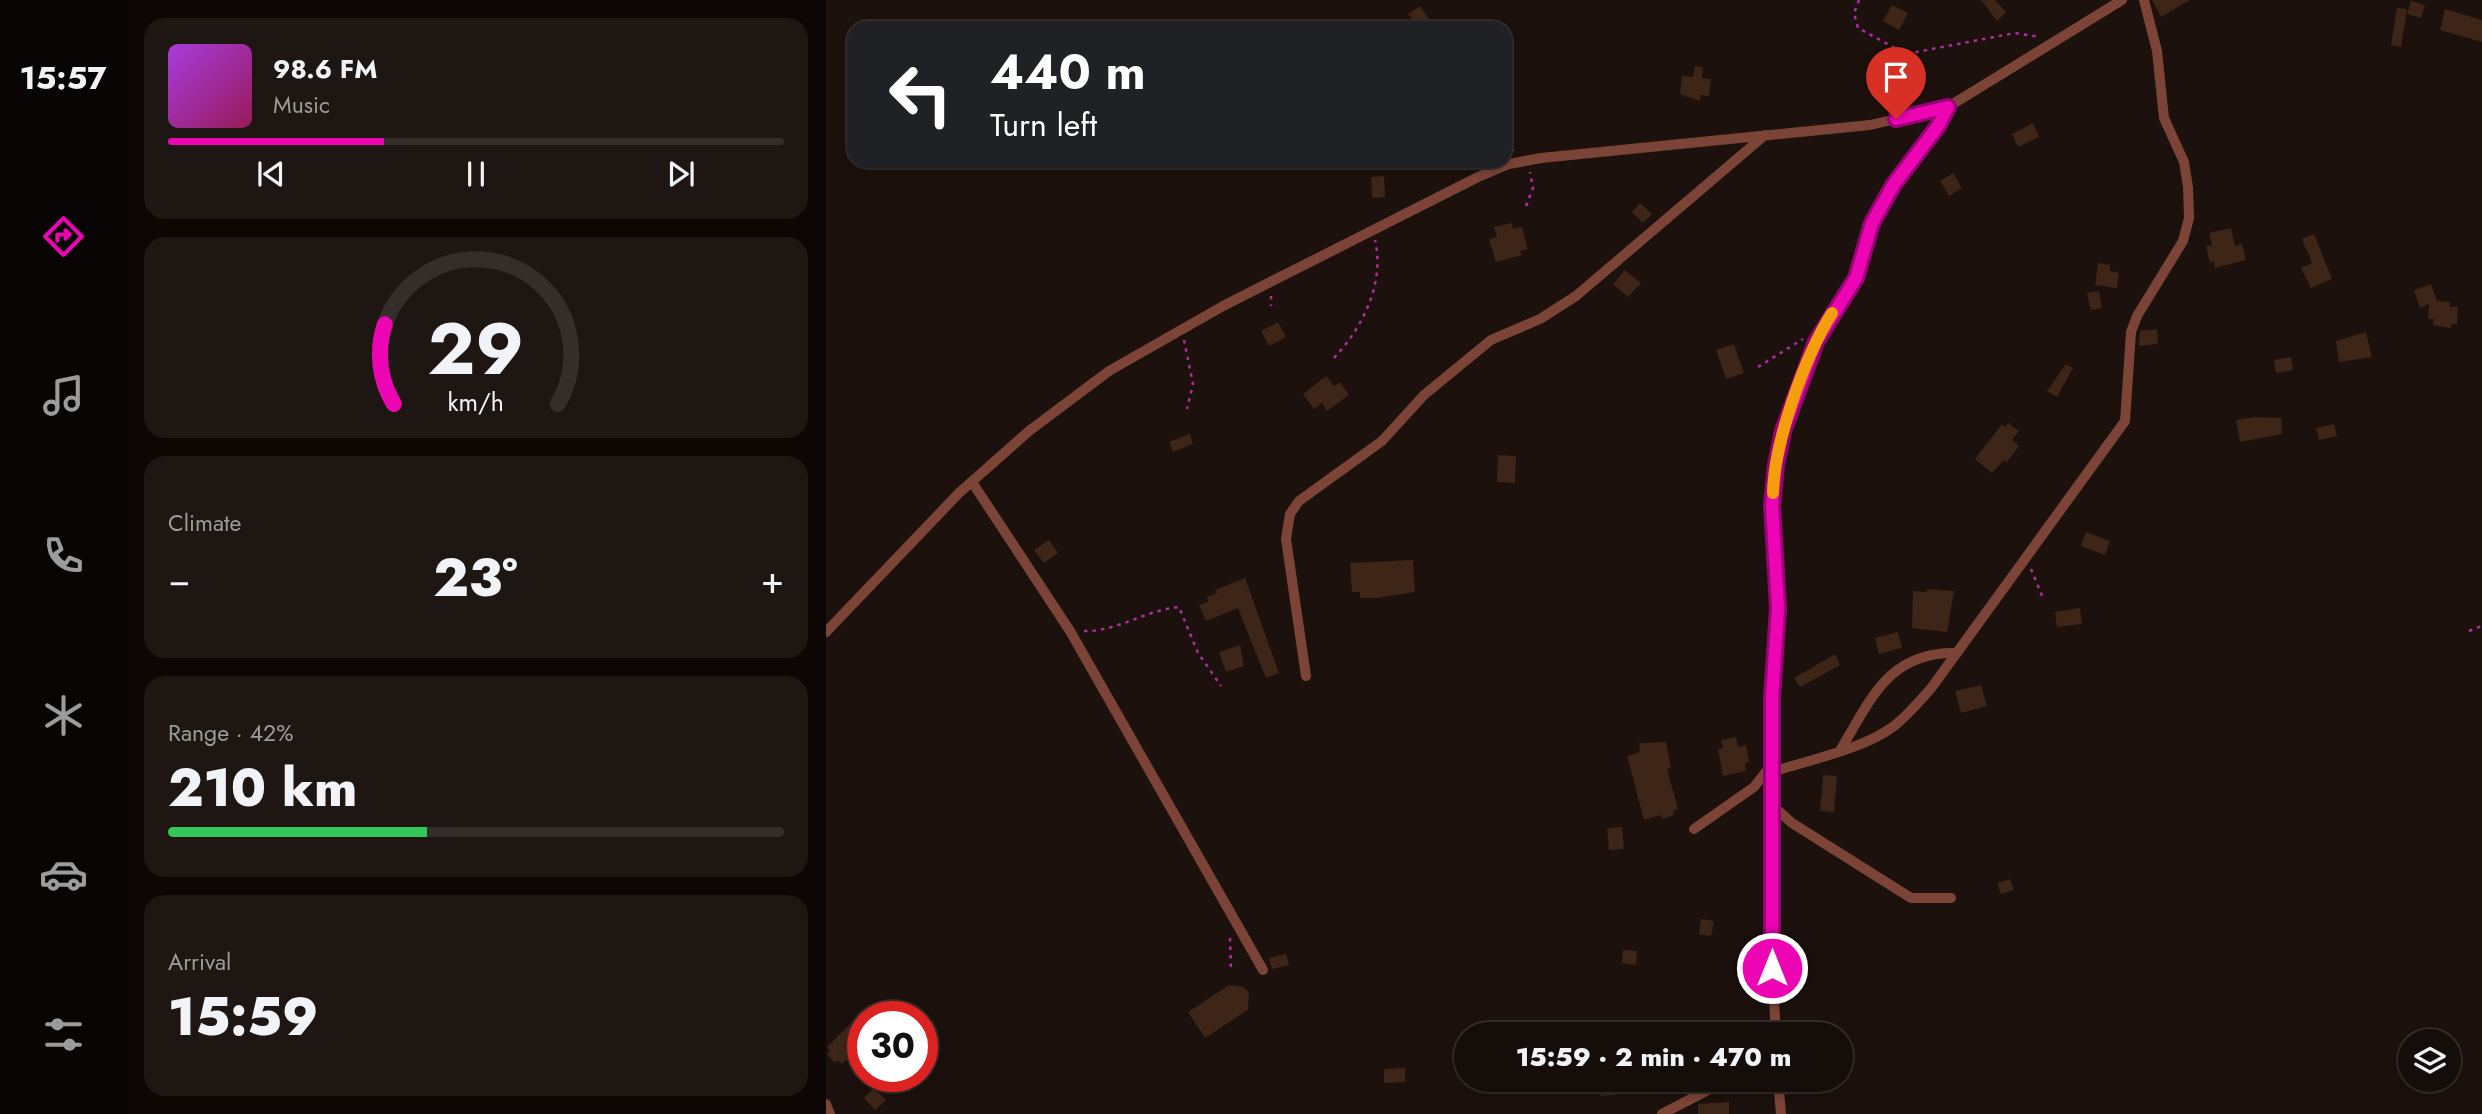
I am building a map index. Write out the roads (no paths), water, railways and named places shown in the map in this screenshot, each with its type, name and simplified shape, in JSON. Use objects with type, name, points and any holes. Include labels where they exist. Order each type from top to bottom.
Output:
[{"type":"street","points":[[1512,163],[1541,158],[1870,125],[1948,107],[2122,0]]},
{"type":"street","points":[[1694,829],[1754,787],[1772,768],[1869,740],[1892,728],[1932,687],[2125,421],[2131,332],[2137,316],[2183,241],[2190,202],[2184,162],[2164,118],[2157,51],[2144,0]]},
{"type":"street","points":[[1775,1022],[1772,968],[1772,697],[1778,608],[1772,505],[1774,475],[1783,431],[1824,326],[1856,278],[1872,223],[1883,202],[1948,107]]},
{"type":"street","points":[[1306,676],[1286,539],[1290,514],[1299,501],[1382,441],[1424,394],[1491,340],[1540,319],[1576,296],[1765,135]]},
{"type":"street","points":[[826,632],[972,482],[1029,431],[1109,370],[1372,230],[1500,168]]},
{"type":"street","points":[[972,482],[1070,631],[1263,970]]},
{"type":"street","points":[[1841,749],[1885,677],[1910,663],[1944,652],[1957,653]]},
{"type":"street","points":[[1772,805],[1792,823],[1911,898],[1931,901],[1951,898]]},
{"type":"street","points":[[1662,1114],[1704,1092]]},
{"type":"street","points":[[1780,1092],[1781,1114]]},
{"type":"street","points":[[826,1104],[830,1114]]}]
